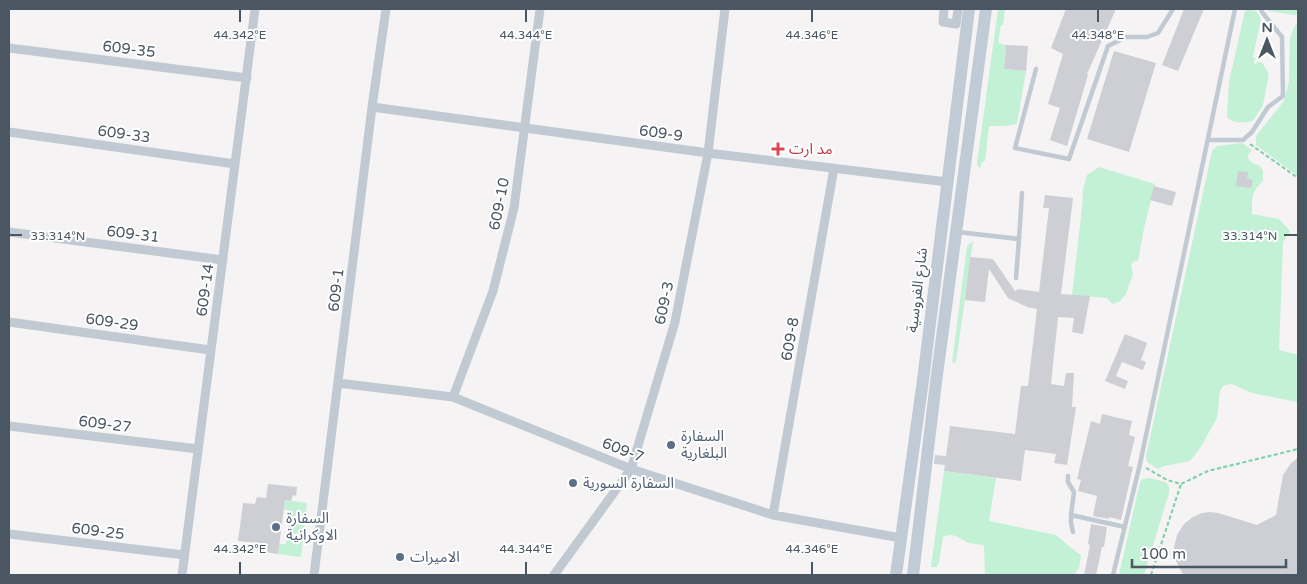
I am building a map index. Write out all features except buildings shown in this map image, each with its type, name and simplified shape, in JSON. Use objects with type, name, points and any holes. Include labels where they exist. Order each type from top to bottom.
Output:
[{"type":"street","name":"609-14","points":[[182,575],[255,9]]},
{"type":"street","name":"609-1","points":[[314,575],[372,107],[386,9]]},
{"type":"street","name":"609-10","points":[[453,397],[493,291],[514,208],[540,9]]},
{"type":"street","name":"609-3","points":[[554,575],[631,469],[675,322],[708,153],[725,9]]},
{"type":"street","points":[[944,9],[943,22],[956,24],[958,9]]},
{"type":"street","name":"شارع الفروسية","points":[[896,575],[923,380],[969,9]]},
{"type":"street","name":"شارع الفروسية","points":[[913,575],[936,382],[986,9]]},
{"type":"street","name":"609-35","points":[[9,48],[246,78]]},
{"type":"street","name":"609-9","points":[[372,107],[708,153],[947,182]]},
{"type":"street","name":"609-33","points":[[9,132],[235,164]]},
{"type":"street","name":"609-8","points":[[773,515],[834,168]]},
{"type":"street","name":"609-31","points":[[9,232],[223,260]]},
{"type":"street","name":"609-29","points":[[9,322],[210,350]]},
{"type":"street","points":[[923,380],[936,382]]},
{"type":"street","name":"609-7","points":[[338,383],[453,397],[631,469],[773,515],[901,538]]},
{"type":"street","name":"609-27","points":[[9,426],[198,449]]},
{"type":"street","name":"609-25","points":[[9,534],[184,555]]},
{"type":"lane","points":[[1036,69],[1015,148],[1069,159],[1108,46],[1126,37],[1147,37],[1158,33],[1173,9]]},
{"type":"lane","points":[[1113,575],[1140,464],[1235,9]]},
{"type":"lane","points":[[1208,140],[1244,140],[1252,132],[1268,107],[1283,96],[1282,37],[1261,9]]},
{"type":"lane","points":[[1016,278],[1022,193]]},
{"type":"lane","points":[[957,231],[1018,239]]},
{"type":"lane","points":[[1068,476],[1068,482],[1074,492],[1071,515],[1073,532]]},
{"type":"lane","points":[[1071,515],[1125,526]]},
{"type":"path","points":[[1244,140],[1298,178]]},
{"type":"path","points":[[1140,464],[1167,480],[1181,484],[1208,471],[1298,449]]},
{"type":"path","points":[[1151,575],[1181,484]]},
{"type":"green space","points":[[998,9],[1005,9],[998,43],[1006,45],[1004,69],[1026,71],[1017,124],[989,126],[985,161],[982,162],[980,168],[977,163]]},
{"type":"green space","points":[[1248,9],[1256,11],[1261,19],[1253,57],[1263,64],[1269,74],[1263,105],[1253,121],[1240,122],[1233,121],[1227,117],[1229,82],[1245,11]]},
{"type":"green space","points":[[1269,9],[1298,9],[1298,14],[1268,11]]},
{"type":"green space","points":[[1298,23],[1298,176],[1256,145],[1256,136],[1284,101],[1289,81],[1290,38],[1295,25]]},
{"type":"green space","points":[[1242,143],[1252,150],[1248,155],[1249,160],[1259,165],[1263,171],[1263,181],[1253,196],[1252,214],[1279,219],[1290,231],[1283,242],[1279,350],[1298,355],[1298,402],[1252,393],[1232,384],[1224,385],[1220,391],[1217,418],[1200,448],[1190,461],[1158,469],[1147,462],[1146,456],[1212,151],[1217,146]]},
{"type":"green space","points":[[1099,167],[1155,184],[1138,261],[1131,264],[1133,274],[1126,294],[1120,301],[1112,304],[1107,298],[1072,295],[1083,190],[1087,175]]},
{"type":"green space","points":[[973,241],[956,362],[952,363],[967,246]]},
{"type":"green space","points":[[944,471],[996,478],[989,521],[1056,535],[1081,555],[1079,568],[1074,575],[985,575],[984,545],[969,543],[950,535],[943,537],[937,567],[931,567]]},
{"type":"green space","points":[[1150,478],[1165,482],[1169,486],[1169,493],[1144,575],[1119,575],[1140,482],[1142,479]]},
{"type":"green space","points":[[285,500],[307,503],[301,557],[278,554],[279,544],[286,544],[290,511],[284,509]]},
{"type":"place","name":"مد ارت","points":[[778,149]]},
{"type":"place","name":"السفارة البلغارية","points":[[671,445]]},
{"type":"place","name":"السفارة السورية","points":[[573,483]]},
{"type":"place","name":"السفارة الاوكرانية","points":[[276,527]]},
{"type":"place","name":"الاميرات","points":[[400,557]]}]
